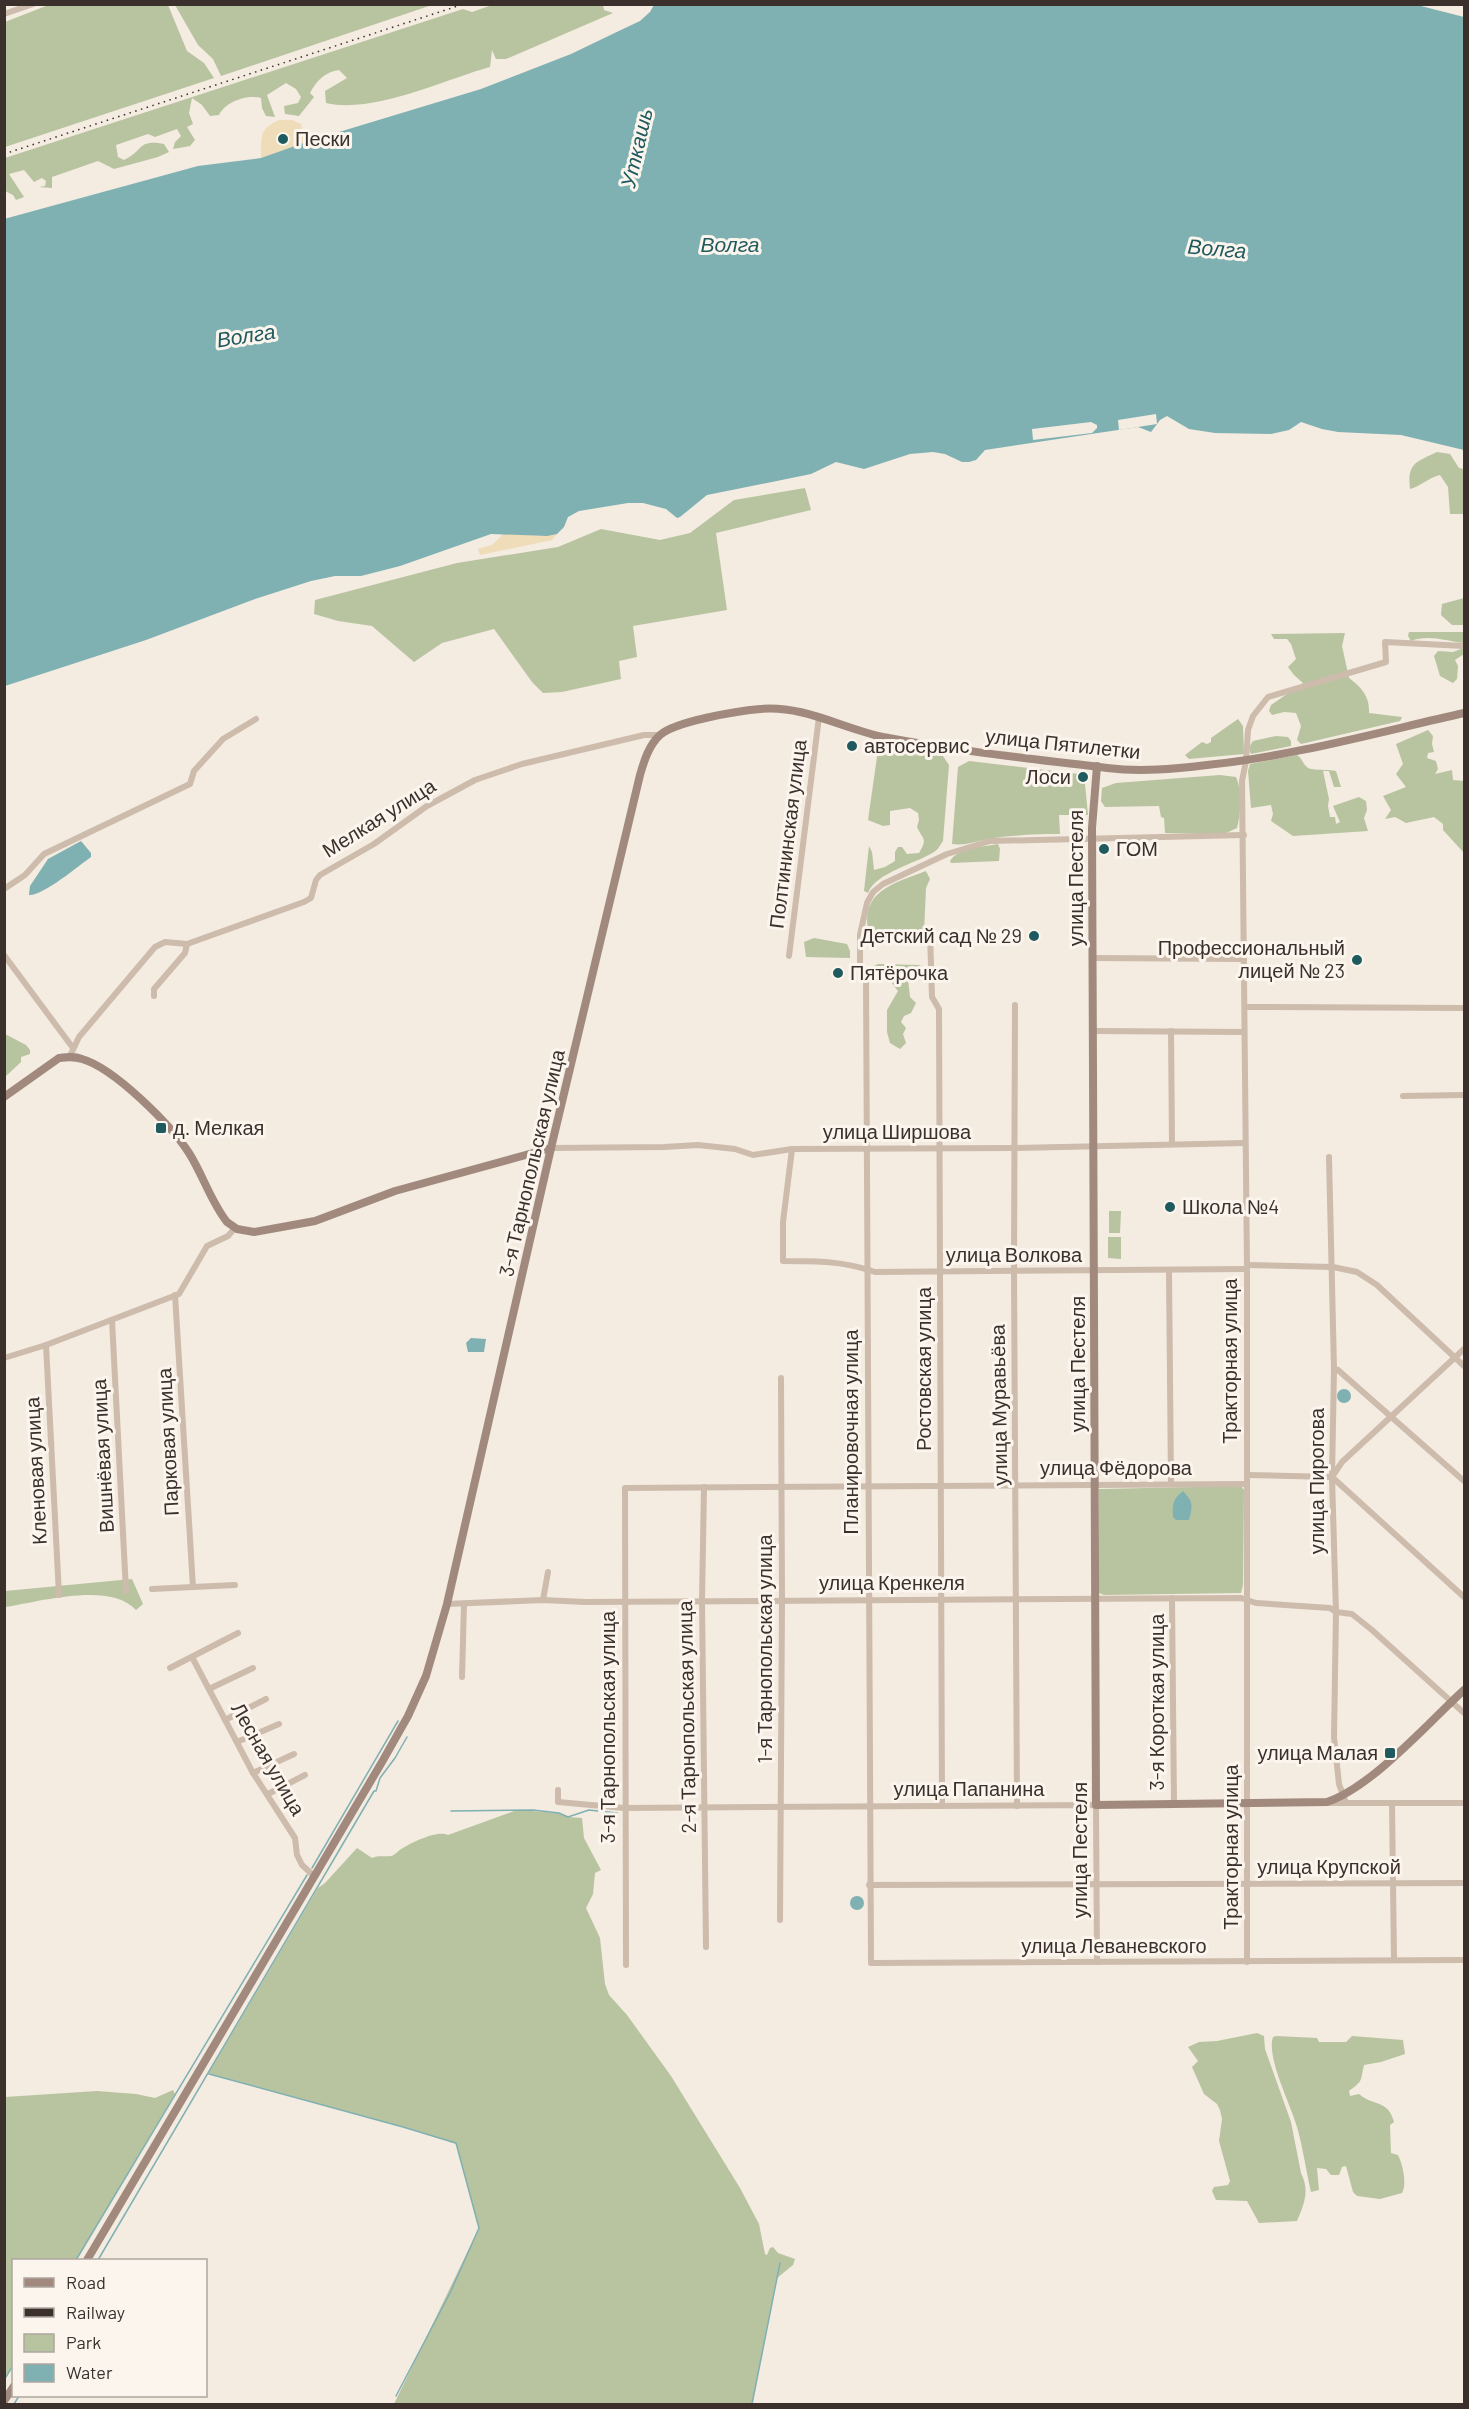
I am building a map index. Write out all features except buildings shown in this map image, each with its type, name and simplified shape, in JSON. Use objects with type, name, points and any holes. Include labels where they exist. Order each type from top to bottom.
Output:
[{"type":"street","points":[[4,14],[33,4]]},
{"type":"street","name":"Тракторная улица","points":[[1247,1962],[1249,1804],[1243,776],[1248,730],[1253,716],[1268,697],[1386,662],[1385,642],[1464,646]]},
{"type":"street","name":"улица Пятилетки","points":[[660,735],[682,725],[749,710],[789,709],[852,729],[894,739],[1097,766],[1153,770],[1246,761],[1464,713]]},
{"type":"street","name":"Полтининская улица","points":[[789,956],[819,717]]},
{"type":"street","points":[[4,889],[26,875],[44,854],[190,784],[194,771],[223,739],[256,719]]},
{"type":"street","name":"Мелкая улица","points":[[71,1052],[79,1037],[155,947],[165,942],[187,944],[311,898],[316,879],[320,875],[374,844],[426,806],[474,780],[522,764],[644,735],[660,735]]},
{"type":"street","name":"3-я Тарнопольская улица","points":[[88,2259],[413,1706],[434,1655],[551,1148],[643,766],[648,751],[660,735]]},
{"type":"street","name":"улица Пестеля","points":[[1097,766],[1092,838],[1097,1962]]},
{"type":"street","points":[[1092,838],[1244,835]]},
{"type":"street","name":"Планировочная улица","points":[[871,1963],[866,976],[860,963],[860,935],[867,903],[873,892],[883,884],[964,848],[990,841],[1092,838]]},
{"type":"street","name":"Ростовская улица","points":[[930,934],[932,997],[939,1010],[942,1805]]},
{"type":"street","points":[[154,996],[154,989],[186,953],[187,944]]},
{"type":"street","points":[[4,955],[71,1052],[98,1066],[169,1126],[199,1169],[220,1214],[235,1228],[254,1232],[267,1231],[315,1221],[395,1191],[551,1148]]},
{"type":"street","points":[[1092,958],[1244,959]]},
{"type":"street","name":"улица Муравьёва","points":[[1015,1005],[1017,1806]]},
{"type":"street","points":[[1245,1006],[1464,1008]]},
{"type":"street","points":[[1093,1031],[1244,1032]]},
{"type":"street","points":[[1171,1031],[1172,1144]]},
{"type":"street","points":[[4,1097],[48,1064],[71,1052]]},
{"type":"street","points":[[1403,1096],[1464,1095]]},
{"type":"street","name":"улица Ширшова","points":[[551,1148],[698,1145],[735,1149],[753,1155],[792,1149],[1094,1147],[1245,1143]]},
{"type":"street","name":"улица Волкова","points":[[792,1149],[783,1222],[783,1261],[829,1261],[875,1272],[1333,1268],[1364,1275],[1464,1366]]},
{"type":"street","name":"улица Пирогова","points":[[1329,1157],[1334,1369],[1332,1477],[1336,1612],[1334,1737],[1339,1784],[1345,1800]]},
{"type":"street","points":[[4,1358],[46,1346],[177,1294],[207,1246],[228,1236],[235,1228]]},
{"type":"street","points":[[1169,1271],[1171,1484]]},
{"type":"street","name":"Парковая улица","points":[[177,1294],[193,1587]]},
{"type":"street","name":"Вишнёвая улица","points":[[112,1320],[126,1591]]},
{"type":"street","name":"Кленовая улица","points":[[46,1346],[59,1595]]},
{"type":"street","points":[[1332,1477],[1342,1462],[1464,1349]]},
{"type":"street","points":[[1334,1369],[1392,1416],[1464,1481]]},
{"type":"street","name":"1-я Тарнопольская улица","points":[[780,1920],[781,1378]]},
{"type":"street","points":[[1247,1475],[1332,1477],[1464,1597]]},
{"type":"street","name":"улица Фёдорова","points":[[625,1488],[1247,1484]]},
{"type":"street","name":"3-я Тарнопольская улица","points":[[625,1488],[626,1965]]},
{"type":"street","name":"2-я Тарнопольская улица","points":[[704,1488],[702,1601],[706,1947]]},
{"type":"street","points":[[543,1600],[548,1572]]},
{"type":"street","points":[[152,1589],[235,1586]]},
{"type":"street","name":"3-я Короткая улица","points":[[1172,1598],[1174,1805]]},
{"type":"street","name":"улица Кренкеля","points":[[447,1604],[543,1600],[626,1602],[1241,1598],[1256,1603],[1330,1608],[1336,1612],[1352,1614],[1464,1713]]},
{"type":"street","points":[[462,1677],[464,1604]]},
{"type":"street","points":[[170,1668],[238,1633]]},
{"type":"street","name":"Лесная улица","points":[[192,1657],[254,1773],[296,1838],[297,1855],[302,1865],[314,1876]]},
{"type":"street","points":[[209,1689],[253,1668]]},
{"type":"street","name":"улица Папанина","points":[[558,1790],[558,1802],[624,1808],[1320,1804],[1345,1800],[1388,1765],[1464,1690]]},
{"type":"street","points":[[225,1720],[266,1699]]},
{"type":"street","points":[[237,1742],[279,1724]]},
{"type":"street","points":[[254,1773],[294,1754]]},
{"type":"street","points":[[268,1794],[305,1775]]},
{"type":"street","points":[[1345,1800],[1392,1803],[1464,1803]]},
{"type":"street","points":[[1392,1803],[1394,1960]]},
{"type":"street","name":"улица Крупской","points":[[869,1885],[1464,1883]]},
{"type":"street","name":"улица Леваневского","points":[[871,1963],[1464,1960]]},
{"type":"green space","points":[[51,4],[168,5],[187,51],[204,63],[214,78],[5,147],[5,22]]},
{"type":"green space","points":[[495,4],[603,5],[604,10],[613,13],[506,59],[496,59],[492,50],[490,67],[387,100],[345,105],[326,103],[325,91],[347,78],[339,70],[325,75],[318,81],[310,93],[314,97],[299,116],[285,114],[284,106],[298,103],[301,97],[296,89],[286,83],[267,95],[275,117],[266,116],[261,98],[249,97],[237,100],[226,106],[219,115],[210,116],[202,105],[192,98],[189,113],[193,124],[187,127],[195,140],[190,146],[173,149],[175,142],[181,136],[177,129],[155,137],[148,134],[116,145],[118,157],[124,160],[149,143],[164,144],[169,152],[114,169],[98,161],[52,177],[52,188],[39,187],[45,186],[46,181],[42,178],[34,182],[24,170],[9,174],[24,197],[16,200],[13,195],[5,191],[5,158],[463,9],[472,12]]},
{"type":"green space","points":[[175,5],[432,5],[221,76],[213,59],[198,45]]},
{"type":"green space","points":[[1437,452],[1450,454],[1459,468],[1464,469],[1464,514],[1450,514],[1448,487],[1440,475],[1410,489],[1409,480],[1414,464]]},
{"type":"green space","points":[[805,488],[811,510],[716,533],[727,610],[633,626],[637,657],[619,661],[621,679],[562,692],[543,693],[532,682],[494,629],[442,643],[414,662],[372,626],[338,621],[314,614],[315,600],[457,563],[558,547],[601,529],[660,540],[690,533],[734,500]]},
{"type":"green space","points":[[1464,598],[1464,625],[1452,625],[1441,615],[1442,604]]},
{"type":"green space","points":[[1409,632],[1464,632],[1464,643],[1430,638],[1411,641],[1408,636]]},
{"type":"green space","points":[[1345,633],[1342,646],[1349,678],[1364,692],[1369,713],[1402,717],[1400,721],[1301,744],[1297,740],[1301,726],[1296,713],[1284,712],[1272,715],[1269,711],[1271,705],[1303,683],[1288,667],[1296,659],[1291,644],[1287,639],[1274,639],[1271,634]]},
{"type":"green space","points":[[1464,649],[1464,654],[1455,660],[1458,666],[1457,679],[1453,683],[1440,676],[1434,656],[1438,651],[1453,652]]},
{"type":"green space","points":[[1238,719],[1243,726],[1244,754],[1189,759],[1185,755],[1202,742],[1207,744],[1211,742],[1211,738]]},
{"type":"green space","points":[[1428,730],[1433,736],[1434,752],[1428,753],[1427,758],[1436,761],[1438,769],[1435,774],[1452,770],[1453,780],[1464,781],[1464,853],[1443,830],[1443,824],[1434,817],[1406,823],[1395,817],[1385,819],[1391,810],[1383,796],[1406,787],[1396,774],[1403,764],[1396,744]]},
{"type":"green space","points":[[1276,736],[1288,737],[1291,746],[1251,754],[1250,747],[1253,741]]},
{"type":"green space","points":[[878,750],[943,756],[949,765],[943,841],[938,849],[887,874],[872,886],[868,893],[864,891],[869,846],[874,870],[895,861],[895,852],[898,847],[902,847],[907,854],[919,853],[924,842],[917,827],[918,813],[910,808],[890,811],[890,825],[883,826],[868,820]]},
{"type":"green space","points":[[1297,755],[1309,768],[1336,771],[1341,787],[1334,787],[1329,771],[1323,771],[1330,817],[1335,817],[1336,824],[1340,822],[1333,806],[1359,797],[1366,801],[1367,810],[1364,818],[1368,831],[1293,836],[1271,821],[1273,814],[1271,805],[1251,808],[1248,771],[1250,764]]},
{"type":"green space","points":[[969,761],[1079,774],[1085,784],[1088,815],[1059,815],[1060,834],[1011,836],[968,844],[952,844],[958,767]]},
{"type":"green space","points":[[1220,775],[1236,777],[1240,795],[1237,828],[1224,834],[1165,833],[1164,818],[1161,817],[1159,806],[1105,807],[1101,801],[1102,788],[1116,783]]},
{"type":"green space","points":[[998,844],[999,861],[951,863],[950,861],[965,850]]},
{"type":"green space","points":[[926,871],[930,879],[926,888],[924,932],[869,933],[867,919],[869,907],[874,898],[892,885]]},
{"type":"green space","points":[[814,938],[847,944],[850,958],[806,957],[804,942]]},
{"type":"green space","points":[[878,964],[919,965],[924,967],[926,973],[908,979],[910,997],[916,1003],[911,1013],[904,1016],[901,1022],[906,1028],[903,1034],[906,1043],[900,1049],[890,1043],[887,1032],[887,1010],[898,991],[888,978],[879,977],[874,966]]},
{"type":"green space","points":[[5,1034],[26,1045],[30,1054],[21,1057],[21,1062],[5,1077]]},
{"type":"green space","points":[[1109,1211],[1121,1211],[1120,1233],[1109,1233]]},
{"type":"green space","points":[[1108,1237],[1121,1237],[1121,1259],[1108,1258]]},
{"type":"green space","points":[[1241,1486],[1244,1490],[1241,1593],[1104,1595],[1099,1593],[1099,1489]]},
{"type":"green space","points":[[132,1579],[143,1604],[136,1610],[124,1601],[92,1595],[55,1598],[5,1607],[5,1591]]},
{"type":"green space","points":[[517,1810],[559,1813],[568,1817],[582,1818],[584,1838],[601,1870],[595,1873],[593,1894],[586,1908],[600,1938],[605,1984],[609,1995],[627,2015],[671,2076],[740,2188],[759,2224],[765,2254],[767,2255],[773,2247],[778,2253],[795,2259],[793,2265],[777,2278],[752,2404],[394,2404],[479,2228],[456,2144],[403,2127],[208,2074],[318,1888],[357,1848],[372,1858],[391,1856],[425,1837],[438,1834],[448,1835]]},
{"type":"green space","points":[[1257,2033],[1264,2036],[1265,2049],[1291,2122],[1304,2180],[1306,2192],[1297,2221],[1259,2223],[1247,2201],[1216,2200],[1212,2191],[1214,2187],[1228,2185],[1230,2181],[1219,2141],[1222,2119],[1217,2104],[1204,2094],[1192,2067],[1198,2061],[1188,2047],[1199,2042]]},
{"type":"green space","points":[[1352,2036],[1403,2040],[1405,2054],[1364,2065],[1361,2080],[1349,2091],[1350,2096],[1359,2094],[1384,2106],[1391,2115],[1394,2122],[1390,2125],[1391,2153],[1398,2155],[1401,2164],[1404,2180],[1402,2193],[1380,2199],[1357,2196],[1353,2192],[1346,2166],[1342,2167],[1339,2175],[1331,2175],[1326,2169],[1317,2168],[1319,2190],[1311,2192],[1297,2127],[1273,2056],[1273,2037],[1317,2038],[1319,2042],[1346,2042]]},
{"type":"green space","points":[[173,2090],[175,2094],[77,2259],[12,2259],[12,2366],[5,2380],[5,2097],[97,2091],[155,2098]]},
{"type":"sand","name":"Пески","points":[[279,120],[292,120],[301,124],[306,142],[261,158],[262,135],[267,127]]},
{"type":"sand","points":[[504,533],[538,536],[557,534],[552,540],[480,555],[478,549],[492,545]]},
{"type":"water","name":"Волга","points":[[654,5],[1417,5],[1464,17],[1464,450],[1401,435],[1338,432],[1301,422],[1289,430],[1271,434],[1215,433],[1189,429],[1167,416],[1160,420],[1151,432],[1138,427],[985,450],[976,460],[969,462],[962,462],[945,454],[933,452],[910,454],[864,469],[836,462],[811,474],[707,495],[677,518],[666,509],[643,503],[628,503],[579,511],[568,517],[564,527],[557,534],[547,536],[491,534],[400,566],[361,576],[335,576],[311,581],[255,599],[146,640],[5,686],[4,219],[198,166],[261,158],[481,89],[571,54],[640,21]]},
{"type":"water","points":[[81,841],[91,853],[91,857],[43,891],[29,895],[30,886],[48,859]]},
{"type":"water","points":[[471,1338],[486,1339],[484,1352],[468,1352],[466,1343]]},
{"type":"water","points":[[1341,1389],[1347,1389],[1351,1396],[1347,1403],[1341,1403],[1337,1399],[1337,1393]]},
{"type":"water","points":[[1183,1491],[1191,1504],[1189,1520],[1176,1520],[1173,1517],[1173,1505],[1175,1499]]},
{"type":"water","points":[[857,1896],[862,1898],[864,1903],[862,1908],[857,1910],[852,1908],[850,1903],[852,1898]]},
{"type":"pier","points":[[1156,414],[1157,424],[1119,430],[1118,420]]},
{"type":"pier","points":[[1091,422],[1097,425],[1092,433],[1033,440],[1032,429]]},
{"type":"waterway","points":[[312,1868],[398,1721]]},
{"type":"waterway","points":[[99,2259],[376,1791],[380,1778],[407,1737]]},
{"type":"waterway","points":[[451,1811],[533,1810],[559,1813],[568,1817],[589,1810],[617,1813]]},
{"type":"waterway","points":[[77,2259],[307,1875]]},
{"type":"waterway","points":[[209,2074],[456,2143],[479,2228],[450,2293],[396,2396]]},
{"type":"waterway","points":[[752,2404],[780,2263]]},
{"type":"waterway","points":[[4,2380],[12,2367]]},
{"type":"waterway","points":[[14,2404],[18,2397]]},
{"type":"railway","points":[[4,154],[464,4]]},
{"type":"place","name":"Пески","points":[[283,139]]},
{"type":"place","name":"автосервис","points":[[852,746]]},
{"type":"place","name":"Лоси","points":[[1083,777]]},
{"type":"place","name":"ГОМ","points":[[1104,849]]},
{"type":"place","name":"Детский сад № 29","points":[[1034,936]]},
{"type":"place","name":"Профессиональный лицей № 23","points":[[1357,960]]},
{"type":"place","name":"Пятёрочка","points":[[838,973]]},
{"type":"place","name":"д. Мелкая","points":[[161,1128]]},
{"type":"place","name":"Школа №4","points":[[1170,1207]]},
{"type":"place","name":"улица Малая","points":[[1390,1753]]},
{"type":"water label","name":"Уткашь","points":[[637,148]]}]
